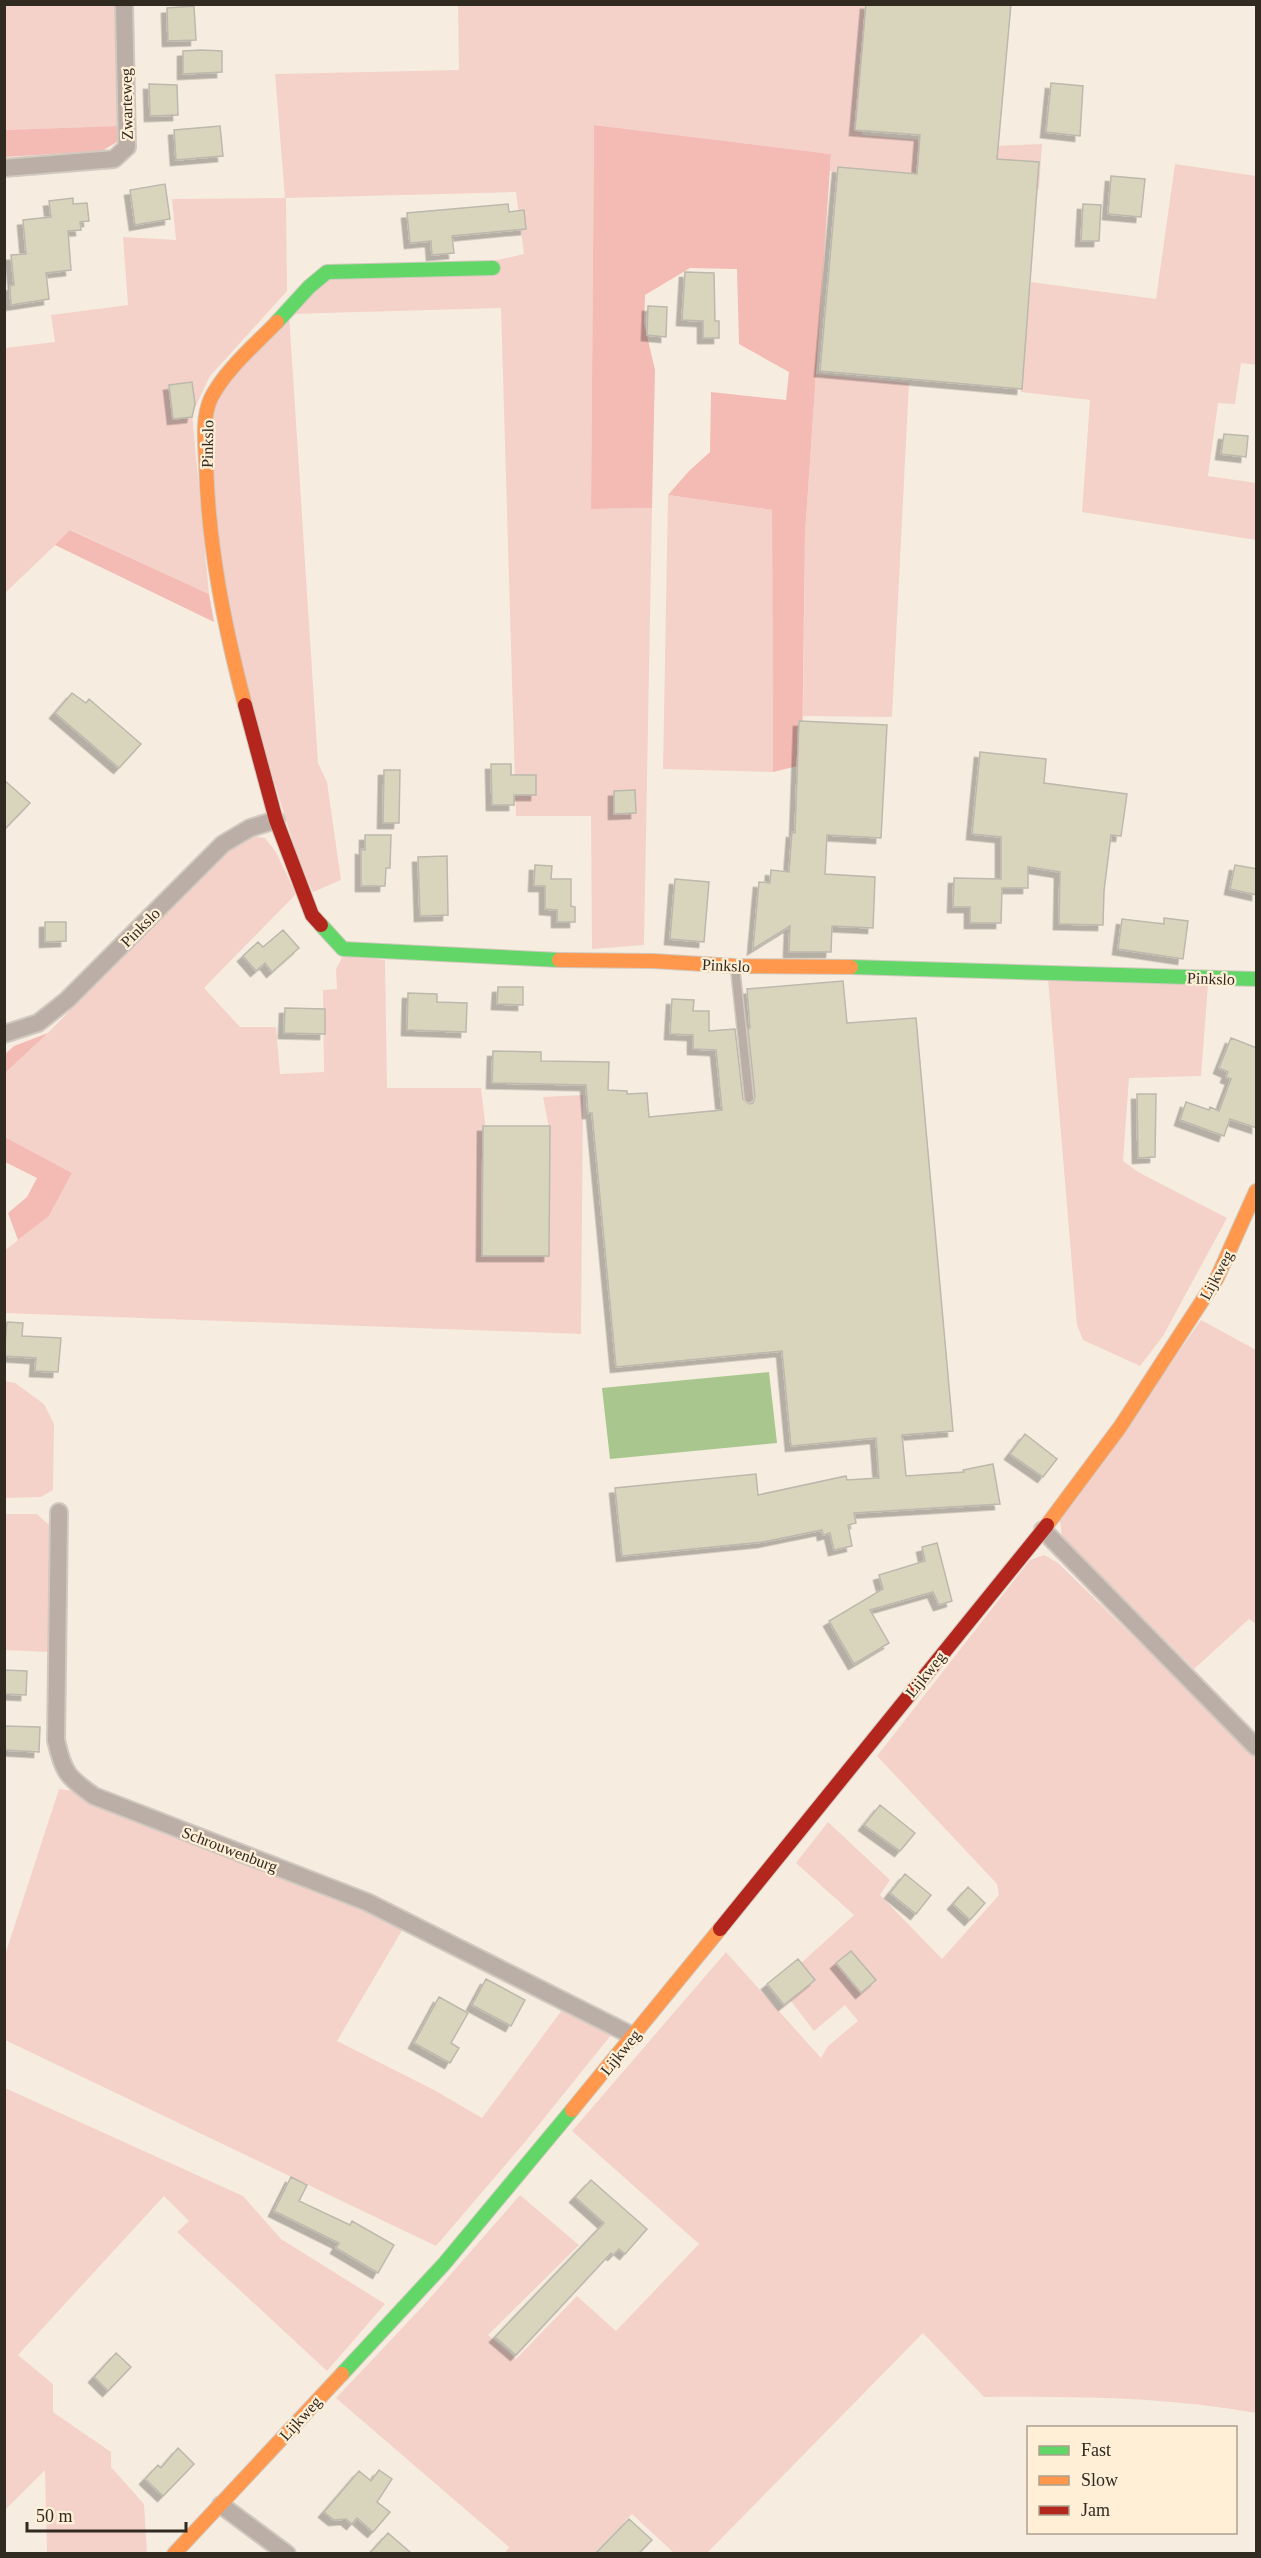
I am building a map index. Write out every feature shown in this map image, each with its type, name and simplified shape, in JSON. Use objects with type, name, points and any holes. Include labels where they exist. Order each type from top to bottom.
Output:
[{"type":"street","name":"Zwarteweg","points":[[4,168],[114,159],[127,147],[124,4]]},
{"type":"street","name":"Pinkslo","points":[[493,268],[327,272],[309,287],[227,376],[211,399],[205,424],[207,503],[217,586],[244,701],[276,820],[312,915],[344,949],[597,962],[653,961],[735,966],[885,967],[1257,979]]},
{"type":"street","name":"Pinkslo","points":[[4,1034],[38,1023],[67,1000],[224,844],[250,828],[276,820]]},
{"type":"street","name":"Lijkweg","points":[[174,2553],[444,2264],[633,2036],[1043,1530],[1120,1427],[1217,1278],[1257,1191]]},
{"type":"street","name":"Schrouwenburg","points":[[59,1512],[56,1740],[62,1766],[75,1783],[94,1796],[367,1902],[633,2036]]},
{"type":"street","points":[[1043,1530],[1257,1746]]},
{"type":"street","points":[[221,2505],[287,2553]]},
{"type":"lane","points":[[735,966],[748,1098]]},
{"type":"shaded area","points":[[4,5],[115,5],[117,126],[5,130]]},
{"type":"shaded area","points":[[458,5],[874,5],[862,135],[995,146],[1042,144],[1039,189],[830,171],[831,154],[594,125],[591,509],[652,508],[644,945],[592,949],[591,816],[516,816],[501,308],[289,314],[318,763],[327,782],[341,880],[313,892],[301,868],[249,701],[218,565],[210,437],[216,398],[251,353],[321,280],[347,266],[489,262],[524,254],[516,192],[286,198],[287,291],[210,376],[192,414],[209,594],[71,530],[5,593],[5,348],[55,342],[51,315],[128,305],[123,237],[176,240],[172,199],[285,198],[275,74],[459,70]]},
{"type":"shaded area","points":[[594,125],[831,154],[805,534],[802,765],[773,772],[772,510],[668,495],[710,452],[711,392],[786,400],[789,372],[739,344],[737,269],[690,268],[645,295],[644,323],[655,370],[652,508],[591,509]]},
{"type":"shaded area","points":[[117,126],[117,142],[102,151],[5,157],[5,130]]},
{"type":"shaded area","points":[[1175,164],[1256,176],[1256,365],[1241,363],[1235,404],[1218,403],[1208,476],[1256,483],[1256,540],[1082,512],[1090,400],[1021,392],[1031,282],[1156,299]]},
{"type":"shaded area","points":[[816,374],[909,383],[892,717],[803,716],[805,534]]},
{"type":"shaded area","points":[[668,495],[772,510],[773,772],[663,769]]},
{"type":"shaded area","points":[[70,530],[209,594],[214,622],[55,545]]},
{"type":"shaded area","points":[[245,835],[265,838],[276,852],[296,894],[204,988],[240,1027],[276,1027],[280,1074],[324,1072],[323,990],[337,989],[336,969],[344,954],[385,960],[387,1088],[481,1088],[486,1130],[550,1133],[543,1097],[583,1095],[581,1334],[5,1313],[4,1251],[49,1216],[72,1173],[5,1137],[5,1073],[48,1033],[215,861]]},
{"type":"shaded area","points":[[1048,979],[1208,985],[1201,1076],[1129,1078],[1123,1161],[1138,1172],[1227,1218],[1163,1336],[1140,1366],[1083,1340],[1077,1325]]},
{"type":"shaded area","points":[[48,1033],[5,1073],[5,1054],[14,1046]]},
{"type":"shaded area","points":[[5,1137],[72,1173],[49,1216],[18,1240],[8,1213],[27,1197],[37,1178],[5,1162]]},
{"type":"shaded area","points":[[1201,1320],[1256,1350],[1256,1624],[1249,1619],[1194,1669],[1062,1537],[1060,1520]]},
{"type":"shaded area","points":[[769,1372],[777,1443],[610,1459],[602,1388]]},
{"type":"shaded area","points":[[5,1381],[15,1383],[44,1404],[54,1424],[53,1490],[41,1497],[5,1498]]},
{"type":"shaded area","points":[[5,1514],[37,1514],[51,1527],[48,1652],[5,1650]]},
{"type":"shaded area","points":[[1044,1555],[1058,1563],[1256,1756],[1256,2413],[1189,2404],[1121,2399],[984,2397],[923,2333],[707,2553],[674,2553],[632,2514],[594,2553],[504,2554],[509,2547],[336,2398],[423,2306],[520,2195],[579,2245],[488,2335],[516,2359],[577,2296],[616,2331],[699,2244],[572,2131],[726,1952],[821,2058],[828,2046],[858,2021],[845,2005],[814,2031],[778,1984],[854,1915],[796,1863],[828,1822],[890,1880],[880,1895],[942,1959],[999,1895],[997,1884],[877,1756],[1030,1560]]},
{"type":"shaded area","points":[[59,1789],[73,1791],[357,1903],[404,1927],[337,2041],[436,2091],[482,2118],[562,2010],[611,2035],[525,2142],[436,2246],[5,2040],[5,1955]]},
{"type":"shaded area","points":[[5,2088],[243,2196],[281,2239],[385,2304],[327,2371],[177,2232],[189,2221],[164,2196],[18,2355],[53,2384],[53,2412],[111,2452],[111,2467],[144,2504],[147,2553],[47,2553],[45,2470],[5,2510]]},
{"type":"building","points":[[866,4],[1011,4],[997,159],[1039,162],[1022,389],[820,371],[838,167],[917,174],[920,135],[855,130]]},
{"type":"building","points":[[194,6],[196,40],[168,41],[167,8]]},
{"type":"building","points":[[183,51],[222,51],[222,72],[183,74]]},
{"type":"building","points":[[1051,83],[1083,86],[1080,136],[1046,132]]},
{"type":"building","points":[[149,84],[177,85],[178,115],[150,116]]},
{"type":"building","points":[[220,126],[223,156],[176,160],[174,130]]},
{"type":"building","points":[[1111,176],[1145,179],[1141,217],[1108,214]]},
{"type":"building","points":[[165,184],[170,219],[135,225],[130,190]]},
{"type":"building","points":[[73,198],[73,204],[87,203],[89,221],[80,222],[81,230],[68,231],[71,270],[46,273],[49,299],[11,305],[10,286],[14,285],[11,255],[26,254],[23,220],[51,217],[49,201]]},
{"type":"building","points":[[508,204],[509,212],[524,210],[526,229],[452,236],[454,253],[432,255],[431,241],[410,243],[407,213]]},
{"type":"building","points":[[1083,204],[1101,205],[1099,241],[1081,241]]},
{"type":"building","points":[[685,272],[714,273],[715,321],[719,321],[719,338],[703,338],[703,321],[682,320]]},
{"type":"building","points":[[648,306],[667,307],[666,337],[647,335]]},
{"type":"building","points":[[192,382],[195,404],[192,417],[173,419],[169,385]]},
{"type":"building","points":[[1224,434],[1248,436],[1246,457],[1221,454]]},
{"type":"building","points":[[72,693],[86,703],[89,699],[141,744],[119,768],[55,713]]},
{"type":"building","points":[[799,721],[887,725],[881,838],[827,835],[825,874],[875,877],[873,928],[832,926],[831,952],[789,952],[790,926],[753,949],[759,882],[770,883],[771,870],[789,872],[792,832],[795,833]]},
{"type":"building","points":[[980,752],[1046,759],[1044,783],[1127,794],[1121,836],[1111,835],[1104,891],[1103,925],[1059,924],[1060,872],[1028,867],[1028,888],[1002,888],[1001,923],[970,923],[970,907],[953,907],[954,878],[1001,879],[1001,837],[972,834]]},
{"type":"building","points":[[491,764],[511,764],[511,775],[536,775],[536,795],[514,795],[514,805],[492,805]]},
{"type":"building","points":[[384,770],[400,770],[399,823],[383,823]]},
{"type":"building","points":[[4,780],[30,803],[4,830]]},
{"type":"building","points":[[635,790],[636,813],[614,814],[614,791]]},
{"type":"building","points":[[365,835],[391,835],[390,868],[386,868],[385,886],[361,886],[361,849],[365,850]]},
{"type":"building","points":[[447,856],[448,915],[420,916],[418,857]]},
{"type":"building","points":[[535,865],[552,866],[551,879],[571,879],[571,906],[575,907],[575,922],[557,922],[557,910],[545,909],[545,886],[534,886]]},
{"type":"building","points":[[1235,865],[1257,869],[1257,895],[1230,889]]},
{"type":"building","points":[[675,879],[709,882],[704,942],[670,939]]},
{"type":"building","points":[[1164,918],[1188,921],[1183,959],[1118,949],[1122,919],[1164,924]]},
{"type":"building","points":[[45,922],[66,922],[66,941],[45,942]]},
{"type":"building","points":[[283,930],[299,948],[272,972],[265,963],[256,971],[243,956],[258,942],[263,947]]},
{"type":"building","points":[[843,981],[847,1023],[916,1018],[953,1431],[902,1435],[906,1476],[964,1472],[963,1470],[993,1464],[1000,1504],[854,1513],[856,1523],[848,1525],[852,1546],[834,1550],[830,1533],[823,1535],[822,1530],[763,1542],[622,1556],[615,1488],[756,1474],[758,1495],[846,1476],[847,1480],[879,1478],[876,1438],[791,1446],[782,1351],[616,1367],[592,1113],[588,1113],[586,1085],[492,1083],[493,1051],[541,1052],[541,1061],[609,1062],[608,1090],[627,1091],[627,1094],[647,1093],[649,1117],[722,1110],[716,1050],[693,1049],[693,1035],[670,1034],[672,999],[694,1000],[693,1011],[709,1011],[709,1031],[735,1029],[743,1099],[749,1104],[753,1103],[755,1097],[748,1028],[750,1028],[747,989]]},
{"type":"building","points":[[498,987],[523,987],[523,1005],[497,1004]]},
{"type":"building","points":[[408,993],[437,994],[437,1002],[467,1003],[466,1032],[407,1030]]},
{"type":"building","points":[[285,1008],[325,1009],[325,1034],[284,1033]]},
{"type":"building","points":[[1231,1038],[1257,1048],[1257,1128],[1230,1119],[1224,1136],[1180,1120],[1186,1102],[1219,1111],[1231,1079],[1226,1077],[1228,1072],[1219,1068]]},
{"type":"building","points":[[1137,1094],[1156,1094],[1155,1157],[1138,1158]]},
{"type":"building","points":[[483,1126],[550,1126],[549,1256],[482,1256]]},
{"type":"building","points":[[7,1322],[23,1323],[22,1336],[61,1338],[58,1372],[35,1371],[36,1358],[4,1356]]},
{"type":"building","points":[[1025,1434],[1057,1459],[1043,1477],[1010,1454]]},
{"type":"building","points":[[937,1543],[952,1601],[939,1605],[933,1592],[870,1610],[889,1643],[854,1664],[829,1621],[883,1589],[879,1575],[925,1561],[922,1547]]},
{"type":"building","points":[[4,1670],[27,1671],[26,1695],[4,1694]]},
{"type":"building","points":[[4,1726],[40,1727],[39,1752],[4,1750]]},
{"type":"building","points":[[880,1805],[915,1833],[900,1851],[864,1825]]},
{"type":"building","points":[[905,1874],[931,1895],[916,1914],[890,1893]]},
{"type":"building","points":[[968,1887],[985,1903],[970,1920],[953,1904]]},
{"type":"building","points":[[851,1951],[876,1980],[861,1993],[836,1963]]},
{"type":"building","points":[[798,1959],[815,1980],[784,2005],[767,1984]]},
{"type":"building","points":[[486,1979],[525,2000],[511,2026],[472,2005]]},
{"type":"building","points":[[439,1997],[468,2013],[451,2043],[459,2048],[450,2063],[414,2043]]},
{"type":"building","points":[[291,2177],[307,2185],[299,2201],[350,2225],[352,2221],[394,2245],[378,2273],[336,2248],[339,2243],[274,2211]]},
{"type":"building","points":[[591,2180],[647,2229],[625,2254],[619,2249],[613,2255],[611,2253],[516,2355],[495,2337],[604,2223],[575,2197]]},
{"type":"building","points":[[116,2353],[131,2367],[108,2391],[94,2377]]},
{"type":"building","points":[[178,2448],[194,2464],[163,2496],[145,2479],[158,2465],[161,2468]]},
{"type":"building","points":[[379,2470],[392,2479],[377,2502],[390,2512],[373,2532],[357,2518],[352,2524],[346,2519],[334,2520],[324,2512],[359,2471],[371,2481]]},
{"type":"building","points":[[629,2519],[652,2540],[639,2553],[596,2553]]},
{"type":"building","points":[[388,2533],[411,2553],[370,2553]]},
{"type":"traffic: fast","points":[[277,322],[309,287],[327,272],[493,268]]},
{"type":"traffic: fast","points":[[321,925],[343,949],[559,960]]},
{"type":"traffic: fast","points":[[851,967],[1256,979]]},
{"type":"traffic: fast","points":[[342,2374],[444,2264],[572,2110]]},
{"type":"traffic: slow","points":[[245,705],[218,585],[207,493],[205,422],[211,398],[224,378],[277,322]]},
{"type":"traffic: slow","points":[[559,960],[851,967]]},
{"type":"traffic: slow","points":[[1047,1525],[1120,1427],[1217,1278],[1256,1191]]},
{"type":"traffic: slow","points":[[572,2110],[720,1929]]},
{"type":"traffic: slow","points":[[174,2554],[342,2374]]},
{"type":"traffic: jam","points":[[245,705],[276,820],[312,915],[321,925]]},
{"type":"traffic: jam","points":[[720,1929],[1047,1525]]}]
